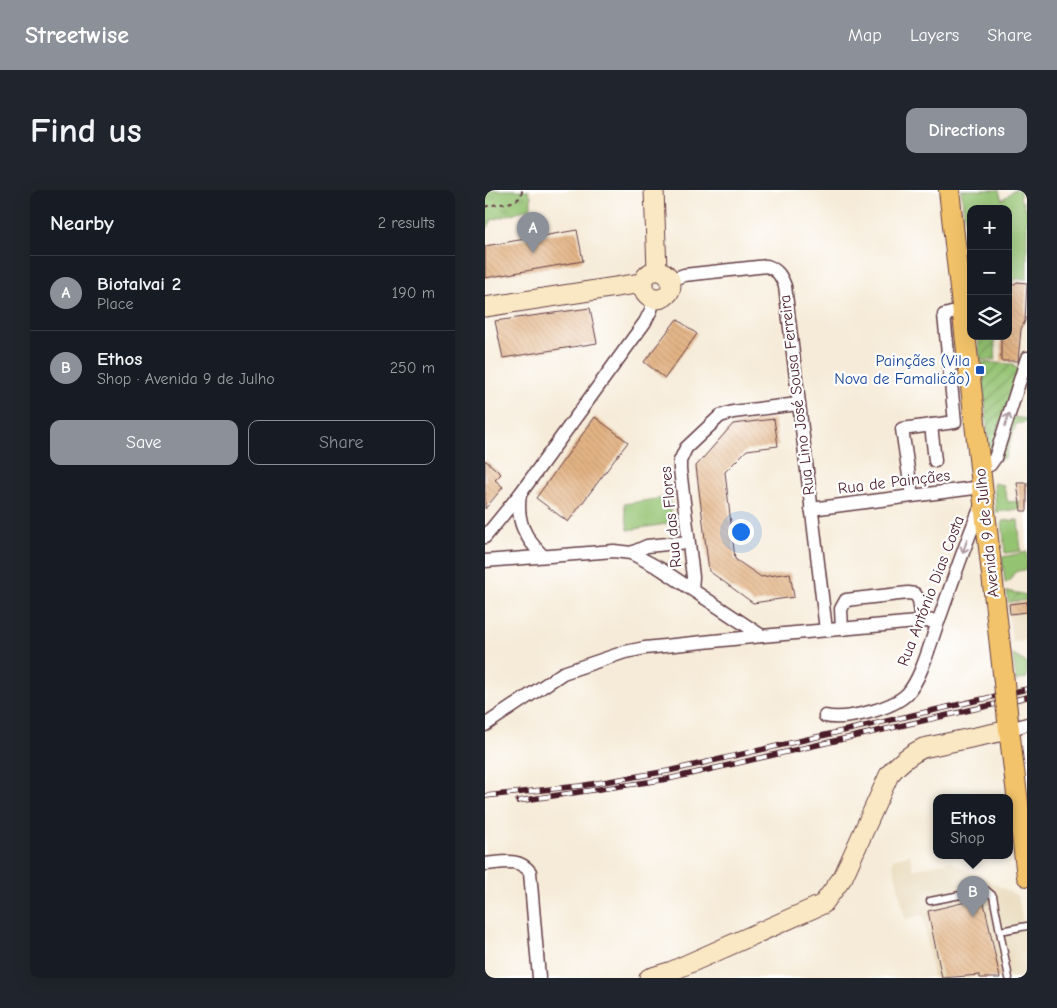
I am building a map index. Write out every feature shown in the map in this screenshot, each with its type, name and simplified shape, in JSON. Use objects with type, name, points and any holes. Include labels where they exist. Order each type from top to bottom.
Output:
[{"type":"main road","name":"Avenida 9 de Julho","points":[[949,190],[953,312],[980,466],[1003,673],[1015,725],[1027,876]]},
{"type":"street","points":[[485,307],[643,283],[644,292],[653,299],[662,298],[669,293],[663,275],[654,190]]},
{"type":"street","name":"Rua Lino José Sousa Ferreira","points":[[643,283],[645,276],[684,275],[767,266],[776,270],[785,286],[797,404],[826,630]]},
{"type":"street","points":[[485,537],[520,494],[645,322],[653,299]]},
{"type":"street","points":[[912,496],[902,429],[955,422],[953,312]]},
{"type":"street","points":[[980,466],[989,464],[995,458],[1027,358]]},
{"type":"street","name":"Rua das Flores","points":[[692,588],[693,577],[680,469],[680,461],[687,448],[720,416],[733,412],[797,404]]},
{"type":"street","points":[[931,425],[935,461]]},
{"type":"street","points":[[520,494],[519,520],[529,540],[543,556]]},
{"type":"street","name":"Rua de Painçães","points":[[811,509],[912,496],[983,494]]},
{"type":"street","name":"Rua António Dias Costa","points":[[825,716],[838,718],[877,709],[899,700],[907,694],[913,685],[939,620],[983,494]]},
{"type":"street","points":[[631,553],[647,546],[689,542]]},
{"type":"street","points":[[485,561],[614,551],[631,553],[692,588],[762,636]]},
{"type":"street","points":[[842,629],[841,609],[846,600],[908,594],[915,594],[919,600],[922,622]]},
{"type":"street","points":[[485,725],[543,684],[563,673],[598,660],[645,648],[939,620]]},
{"type":"street","points":[[649,978],[673,971],[823,904],[843,877],[889,775],[900,762],[911,753],[923,748],[985,735],[1015,725]]},
{"type":"street","points":[[485,864],[518,862],[525,865],[530,872],[539,978]]},
{"type":"lane","points":[[929,901],[989,891],[1000,931],[1009,978]]},
{"type":"lane","points":[[1000,931],[1027,926]]},
{"type":"path","points":[[485,208],[495,203],[516,201],[520,198],[522,190]]},
{"type":"shaded area","points":[[1027,600],[1027,640],[1012,642],[1007,602]]},
{"type":"shaded area","points":[[910,854],[913,870],[950,861],[1018,896],[1027,942],[1027,978],[933,978],[923,915],[905,919],[892,859]]},
{"type":"green space","points":[[485,190],[528,190],[531,196],[531,208],[492,220],[485,232]]},
{"type":"green space","points":[[961,190],[999,190],[1002,200],[1014,190],[1020,190],[1021,202],[1024,202],[1024,208],[1027,208],[1027,279],[1016,279],[1012,284],[1012,205],[967,205],[967,238]]},
{"type":"green space","points":[[978,340],[994,340],[996,360],[980,360]]},
{"type":"green space","points":[[981,362],[1014,364],[1013,367],[1019,368],[990,457]]},
{"type":"green space","points":[[1013,417],[1027,419],[1027,422],[1016,424],[1005,458],[998,460]]},
{"type":"green space","points":[[994,483],[1003,485],[1008,502],[1019,501],[1020,509],[996,512]]},
{"type":"green space","points":[[669,497],[673,523],[628,530],[624,504]]},
{"type":"green space","points":[[1018,520],[1021,551],[1005,553],[1002,521]]},
{"type":"green space","points":[[1027,552],[1027,570],[1016,572],[1010,581],[1005,583],[1002,557]]},
{"type":"green space","points":[[1007,591],[1027,595],[1027,600],[1008,602]]},
{"type":"green space","points":[[1013,655],[1027,663],[1027,678],[1016,681]]},
{"type":"building","points":[[577,230],[583,261],[485,278],[485,246]]},
{"type":"building","points":[[1017,282],[1027,283],[1025,321],[1021,329],[1018,361],[1001,361],[1001,340],[1012,340],[1012,286]]},
{"type":"building","points":[[590,308],[597,343],[503,358],[495,321]]},
{"type":"building","points":[[677,319],[697,334],[665,378],[644,362]]},
{"type":"building","points":[[595,417],[628,442],[568,522],[536,498]]},
{"type":"building","points":[[774,419],[778,446],[747,450],[725,472],[735,559],[761,577],[790,573],[794,597],[753,603],[709,571],[696,466],[733,424]]},
{"type":"building","points":[[485,460],[501,474],[495,480],[503,487],[485,509]]},
{"type":"building","points":[[1017,483],[1027,483],[1027,511],[1021,511]]},
{"type":"building","points":[[1027,602],[1027,612],[1010,614],[1009,604]]},
{"type":"building","points":[[983,898],[1000,978],[980,978],[980,975],[942,978],[928,911]]},
{"type":"railway","points":[[485,796],[580,786],[668,771],[1027,689]]},
{"type":"railway","points":[[518,801],[668,779],[1027,697]]},
{"type":"place","name":"Biotalvai 2","points":[[533,253]]},
{"type":"place","name":"Painçães (Vila Nova de Famalicão)","points":[[980,370]]},
{"type":"place","name":"Ethos","points":[[973,917]]}]
